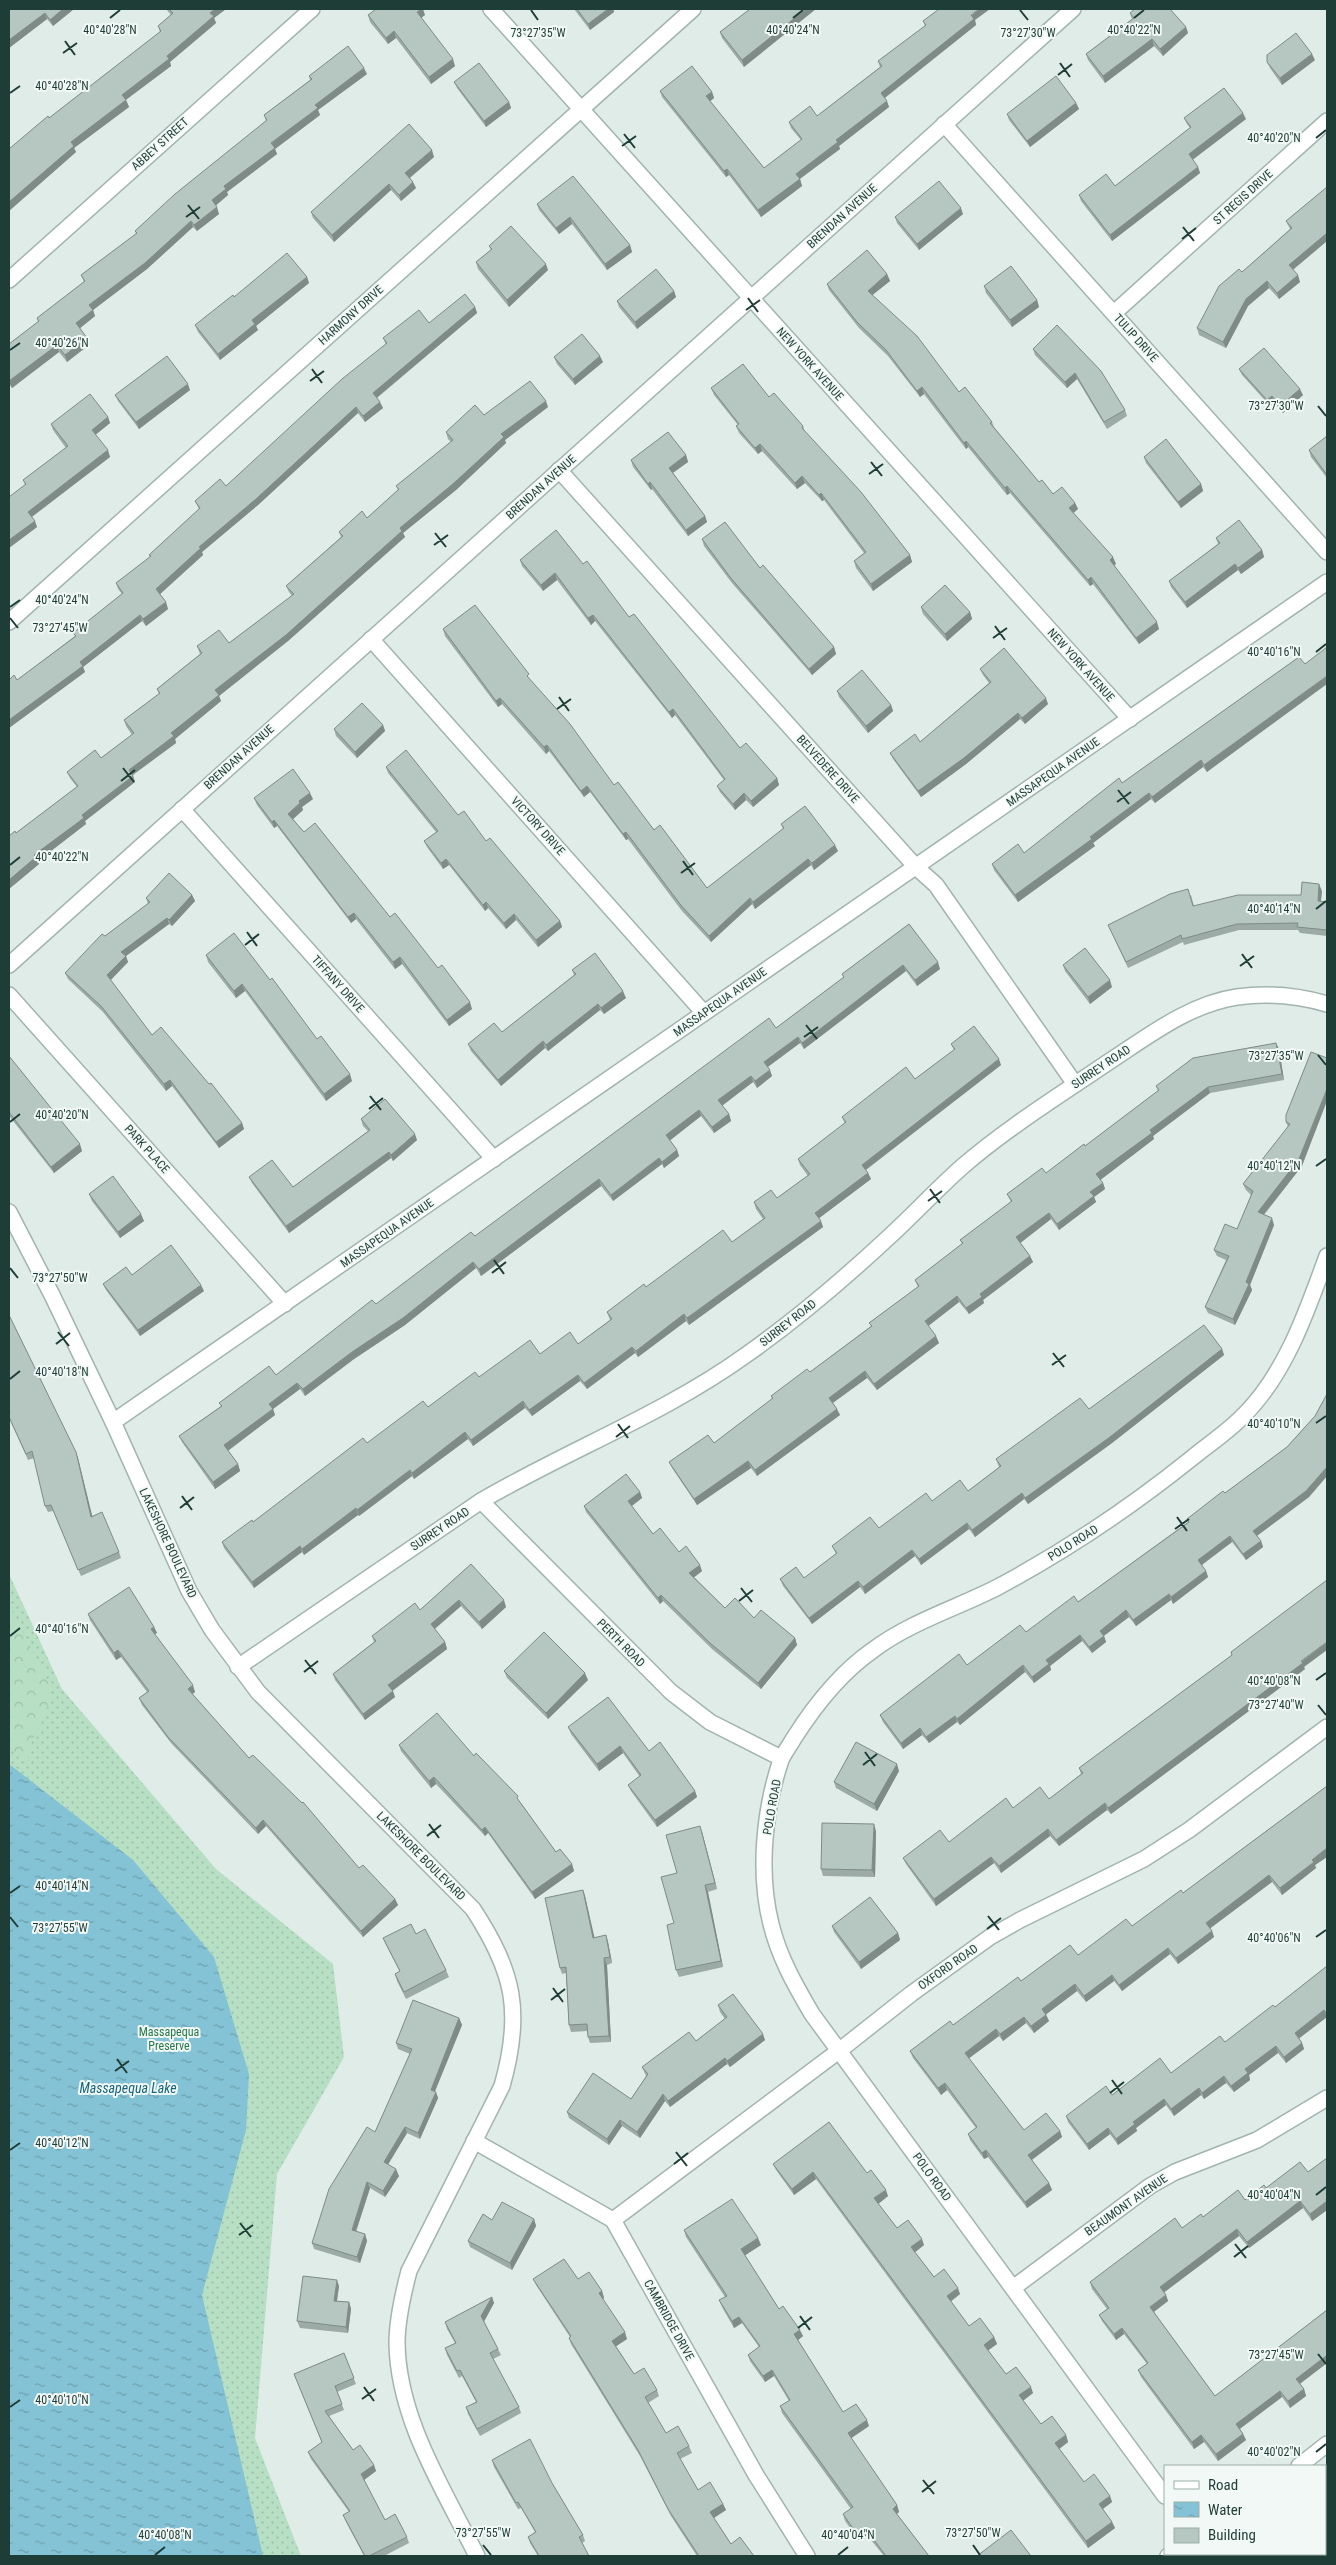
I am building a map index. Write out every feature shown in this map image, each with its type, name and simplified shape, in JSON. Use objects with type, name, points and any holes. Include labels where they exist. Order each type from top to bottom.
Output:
[{"type":"street","name":"ABBEY STREET","points":[[9,280],[312,9]]},
{"type":"street","name":"NEW YORK AVENUE","points":[[491,9],[1130,719]]},
{"type":"street","name":"HARMONY DRIVE","points":[[9,622],[693,9]]},
{"type":"street","name":"BRENDAN AVENUE","points":[[9,965],[1073,9]]},
{"type":"street","name":"ST REGIS DRIVE","points":[[1114,314],[1327,121]]},
{"type":"street","name":"TULIP DRIVE","points":[[944,124],[1327,552]]},
{"type":"street","name":"BELVEDERE DRIVE","points":[[559,470],[916,867],[936,885],[1075,1084]]},
{"type":"street","name":"MASSAPEQUA AVENUE","points":[[113,1422],[1327,582]]},
{"type":"street","name":"VICTORY DRIVE","points":[[371,639],[704,1013]]},
{"type":"street","name":"TIFFANY DRIVE","points":[[182,809],[494,1158]]},
{"type":"street","name":"PARK PLACE","points":[[9,994],[285,1304]]},
{"type":"street","name":"SURREY ROAD","points":[[238,1667],[481,1501],[515,1481],[666,1405],[745,1356],[819,1298],[890,1236],[965,1165],[1075,1084],[1154,1031],[1182,1016],[1236,998],[1264,996],[1312,1000],[1327,1004]]},
{"type":"street","name":"LAKESHORE BOULEVARD","points":[[9,1212],[52,1295],[113,1422],[189,1591],[212,1630],[258,1692],[473,1908],[495,1943],[504,1962],[510,1987],[513,2032],[510,2058],[502,2086],[409,2271],[401,2303],[397,2342],[401,2385],[424,2449],[478,2556]]},
{"type":"street","name":"POLO ROAD","points":[[1164,2495],[812,2014],[781,1956],[770,1923],[766,1893],[766,1835],[781,1758],[810,1713],[830,1689],[873,1649],[902,1632],[996,1588],[1081,1540],[1167,1478],[1243,1417],[1279,1371],[1324,1276],[1327,1256]]},
{"type":"street","name":"PERTH ROAD","points":[[481,1501],[671,1692],[710,1722],[781,1758]]},
{"type":"street","name":"OXFORD ROAD","points":[[613,2220],[840,2050],[911,1994],[990,1938],[1020,1920],[1144,1859],[1189,1830],[1327,1727]]},
{"type":"street","name":"BEAUMONT AVENUE","points":[[1012,2288],[1150,2186],[1175,2172],[1257,2140],[1327,2098]]},
{"type":"street","points":[[474,2141],[613,2220]]},
{"type":"street","name":"CAMBRIDGE DRIVE","points":[[613,2220],[756,2475],[807,2556]]},
{"type":"street","points":[[1300,2465],[1327,2444]]},
{"type":"green space","name":"Massapequa Lake","points":[[9,1574],[62,1689],[216,1869],[333,1964],[344,2057],[277,2174],[255,2438],[301,2556],[9,2556]]},
{"type":"green space","points":[[9,1605],[51,1687],[46,1713],[32,1741],[27,1762],[9,1747]]},
{"type":"water","name":"Massapequa Lake","points":[[9,1764],[133,1860],[214,1957],[249,2074],[246,2130],[202,2295],[263,2556],[9,2556]]},
{"type":"building","points":[[9,9],[63,9],[50,20],[45,13],[9,40]]},
{"type":"building","points":[[169,9],[215,9],[210,13],[214,16],[167,56],[169,59],[122,95],[126,100],[71,142],[74,146],[9,202],[9,149],[48,116],[49,118],[161,31],[158,26],[173,13]]},
{"type":"building","points":[[376,9],[422,9],[417,12],[453,59],[429,77],[394,31],[386,38],[368,15]]},
{"type":"building","points":[[577,9],[608,9],[588,24]]},
{"type":"building","points":[[750,9],[806,9],[742,60],[720,32]]},
{"type":"building","points":[[939,9],[979,9],[971,15],[974,19],[881,93],[887,101],[796,174],[800,179],[758,210],[727,169],[724,171],[660,91],[692,66],[712,92],[706,96],[764,168],[802,139],[789,122],[810,106],[817,116],[882,66],[878,61],[926,25],[923,21]]},
{"type":"building","points":[[1135,9],[1170,9],[1186,27],[1160,49],[1152,39],[1103,76],[1086,54],[1134,18],[1130,13]]},
{"type":"building","points":[[1296,33],[1312,54],[1280,78],[1267,62],[1267,55]]},
{"type":"building","points":[[348,46],[364,68],[315,105],[318,108],[271,143],[275,148],[224,186],[226,189],[212,200],[217,207],[194,225],[191,221],[145,263],[89,305],[93,310],[76,323],[87,338],[65,355],[57,345],[9,381],[9,344],[39,321],[37,318],[85,281],[81,275],[137,233],[135,231],[175,194],[267,120],[264,115],[312,79],[309,76]]},
{"type":"building","points":[[479,63],[509,102],[484,121],[454,82]]},
{"type":"building","points":[[1056,76],[1076,103],[1027,141],[1007,114]]},
{"type":"building","points":[[1224,88],[1243,113],[1189,154],[1198,167],[1110,235],[1079,195],[1106,174],[1115,186],[1191,127],[1184,118]]},
{"type":"building","points":[[409,124],[432,150],[405,173],[413,182],[399,195],[389,184],[332,235],[311,212]]},
{"type":"building","points":[[573,176],[630,245],[605,264],[570,217],[556,228],[537,204]]},
{"type":"building","points":[[939,181],[961,208],[917,244],[895,217]]},
{"type":"building","points":[[1327,187],[1327,233],[1289,265],[1298,275],[1277,293],[1267,281],[1246,299],[1223,342],[1197,328],[1219,286],[1239,269],[1242,272],[1292,228],[1286,221]]},
{"type":"building","points":[[511,226],[546,264],[507,300],[476,262],[492,249],[489,246]]},
{"type":"building","points":[[867,250],[887,274],[868,291],[917,336],[959,392],[965,387],[992,422],[990,423],[1039,482],[1042,480],[1053,494],[1062,487],[1075,503],[1069,508],[1113,557],[1110,560],[1157,622],[1136,638],[1091,577],[1088,580],[1007,486],[1005,488],[966,441],[964,443],[922,387],[917,391],[886,350],[857,322],[827,284]]},
{"type":"building","points":[[287,253],[307,277],[252,320],[255,324],[218,354],[195,325],[233,295],[234,297]]},
{"type":"building","points":[[1011,266],[1037,300],[1010,320],[984,286]]},
{"type":"building","points":[[656,269],[674,291],[635,322],[617,301]]},
{"type":"building","points":[[465,294],[475,307],[373,393],[380,402],[363,416],[356,407],[256,499],[199,547],[201,548],[156,589],[166,602],[143,619],[140,615],[80,662],[83,666],[9,720],[9,680],[14,675],[17,680],[76,636],[73,633],[123,593],[116,583],[151,556],[149,555],[200,508],[195,501],[220,479],[226,486],[342,379],[387,343],[383,338],[419,310],[429,323]]},
{"type":"building","points":[[1057,325],[1101,371],[1125,410],[1104,422],[1075,373],[1065,382],[1033,349]]},
{"type":"building","points":[[582,334],[600,356],[573,379],[554,357]]},
{"type":"building","points":[[1264,348],[1300,389],[1280,406],[1272,396],[1267,400],[1239,369]]},
{"type":"building","points":[[167,356],[188,384],[136,422],[115,395]]},
{"type":"building","points":[[743,364],[769,397],[774,393],[803,426],[802,428],[861,492],[910,555],[871,584],[854,561],[866,552],[821,493],[819,495],[802,476],[795,483],[760,444],[755,448],[736,426],[739,424],[711,388]]},
{"type":"building","points":[[530,381],[546,401],[501,434],[504,437],[454,483],[400,528],[402,531],[286,635],[215,690],[219,695],[171,733],[174,736],[129,770],[133,776],[82,815],[84,818],[34,855],[36,857],[9,880],[9,836],[15,831],[16,833],[78,786],[67,772],[95,750],[101,758],[134,733],[124,720],[160,693],[157,689],[202,653],[197,646],[219,630],[229,643],[294,594],[286,586],[343,536],[339,532],[362,511],[367,518],[399,489],[396,486],[453,440],[446,432],[475,405],[484,415]]},
{"type":"building","points":[[90,394],[108,417],[92,430],[108,450],[28,512],[35,521],[9,540],[9,497],[26,484],[23,480],[68,446],[51,424]]},
{"type":"building","points":[[668,432],[686,455],[669,468],[705,516],[686,530],[631,460]]},
{"type":"building","points":[[1327,436],[1327,475],[1309,450]]},
{"type":"building","points":[[1166,439],[1201,484],[1178,502],[1144,457]]},
{"type":"building","points":[[1239,520],[1262,550],[1238,568],[1235,564],[1185,602],[1169,581],[1220,543],[1216,538]]},
{"type":"building","points":[[725,522],[760,568],[763,565],[834,647],[809,669],[730,577],[702,539]]},
{"type":"building","points":[[556,530],[583,564],[587,561],[629,617],[634,614],[740,748],[746,743],[777,778],[751,801],[744,793],[733,804],[717,786],[725,779],[673,709],[669,712],[593,615],[588,618],[555,573],[541,585],[520,560]]},
{"type":"building","points":[[945,585],[970,612],[945,634],[921,607]]},
{"type":"building","points":[[475,605],[529,674],[527,676],[570,724],[614,785],[618,782],[654,830],[660,825],[707,888],[784,828],[781,824],[805,806],[835,845],[812,863],[808,859],[753,902],[750,898],[709,936],[680,904],[626,832],[623,834],[587,786],[581,791],[547,745],[544,747],[500,698],[496,701],[443,629]]},
{"type":"building","points":[[1327,647],[1327,676],[1204,765],[1201,760],[1152,797],[1149,793],[1090,837],[1092,839],[1015,895],[992,864],[1018,844],[1024,853],[1119,778],[1122,783],[1299,657],[1305,664]]},
{"type":"building","points":[[1004,648],[1046,698],[1022,718],[1018,713],[964,758],[918,791],[890,753],[915,734],[920,742],[991,682],[980,669]]},
{"type":"building","points":[[862,670],[891,705],[866,726],[837,691]]},
{"type":"building","points":[[362,703],[383,725],[355,752],[334,729]]},
{"type":"building","points":[[406,750],[458,815],[464,811],[486,841],[490,838],[560,921],[536,940],[514,914],[504,923],[486,902],[483,905],[446,859],[441,863],[424,841],[438,831],[386,767]]},
{"type":"building","points":[[293,769],[310,793],[299,801],[300,803],[288,814],[304,832],[315,823],[390,917],[395,913],[438,968],[442,965],[470,1002],[447,1020],[400,957],[393,962],[354,913],[348,917],[274,820],[272,822],[254,798]]},
{"type":"building","points":[[169,873],[192,895],[169,920],[167,918],[121,952],[126,956],[107,975],[152,1035],[161,1027],[209,1084],[211,1083],[242,1123],[216,1142],[170,1080],[164,1084],[101,1006],[65,973],[102,934],[105,936],[150,902],[146,898]]},
{"type":"building","points":[[1302,882],[1319,884],[1318,901],[1327,902],[1327,930],[1297,927],[1298,923],[1237,924],[1182,939],[1181,935],[1126,962],[1108,925],[1170,894],[1188,889],[1193,906],[1238,895],[1301,895]]},
{"type":"building","points":[[909,924],[938,962],[915,980],[903,965],[802,1043],[798,1037],[764,1062],[770,1070],[755,1081],[751,1076],[718,1100],[729,1114],[712,1127],[699,1110],[666,1135],[677,1150],[662,1162],[659,1158],[611,1195],[599,1179],[479,1269],[473,1262],[403,1318],[352,1352],[303,1389],[297,1383],[269,1404],[273,1409],[224,1445],[238,1464],[213,1482],[179,1436],[222,1406],[219,1403],[269,1366],[276,1375],[372,1300],[376,1304],[471,1232],[475,1236],[769,1018],[776,1028],[844,977],[842,974]]},
{"type":"building","points":[[234,933],[270,980],[272,978],[317,1039],[321,1036],[350,1074],[324,1094],[242,984],[234,991],[206,955]]},
{"type":"building","points":[[1085,948],[1110,980],[1088,997],[1063,965]]},
{"type":"building","points":[[595,953],[623,991],[601,1008],[598,1004],[546,1045],[543,1041],[498,1080],[468,1044],[494,1023],[502,1032],[576,974],[572,970]]},
{"type":"building","points":[[974,1026],[999,1059],[862,1165],[868,1173],[815,1213],[821,1221],[687,1318],[684,1314],[636,1351],[632,1347],[584,1383],[578,1375],[529,1410],[523,1401],[471,1440],[465,1432],[412,1473],[410,1470],[302,1549],[300,1546],[252,1582],[222,1542],[252,1520],[253,1522],[363,1438],[367,1443],[423,1401],[428,1407],[475,1372],[479,1377],[530,1340],[540,1354],[570,1332],[578,1344],[612,1319],[607,1312],[644,1284],[646,1287],[723,1230],[732,1242],[765,1218],[754,1202],[771,1190],[777,1198],[810,1174],[798,1159],[846,1122],[842,1117],[906,1067],[915,1079],[955,1049],[951,1044]]},
{"type":"building","points":[[1276,1043],[1282,1074],[1208,1087],[1150,1130],[1152,1133],[1096,1174],[1103,1183],[1090,1192],[1094,1196],[1057,1224],[1049,1213],[1016,1237],[1030,1256],[980,1294],[982,1297],[966,1308],[957,1296],[925,1321],[936,1336],[874,1384],[865,1371],[829,1398],[837,1409],[755,1470],[748,1461],[694,1499],[669,1462],[708,1435],[714,1443],[773,1398],[771,1396],[807,1369],[810,1372],[872,1326],[869,1323],[919,1286],[915,1280],[963,1243],[960,1240],[1012,1201],[1007,1194],[1042,1168],[1046,1173],[1084,1144],[1085,1146],[1159,1090],[1156,1086],[1193,1058]]},
{"type":"building","points":[[1311,1052],[1327,1058],[1327,1089],[1299,1159],[1258,1212],[1272,1218],[1246,1282],[1249,1284],[1233,1319],[1205,1307],[1229,1256],[1214,1250],[1225,1224],[1237,1229],[1253,1191],[1243,1184],[1290,1124],[1286,1122],[1286,1115]]},
{"type":"building","points":[[9,1056],[80,1144],[51,1167],[9,1112]]},
{"type":"building","points":[[385,1099],[415,1134],[391,1155],[389,1152],[286,1226],[249,1177],[272,1160],[293,1187],[370,1130],[361,1119]]},
{"type":"building","points":[[113,1176],[141,1214],[118,1232],[89,1194]]},
{"type":"building","points":[[171,1245],[201,1285],[138,1330],[103,1284],[126,1267],[132,1275]]},
{"type":"building","points":[[9,1315],[76,1452],[91,1517],[102,1512],[119,1552],[78,1570],[51,1505],[45,1506],[32,1451],[26,1454],[9,1417]]},
{"type":"building","points":[[1204,1325],[1222,1349],[1110,1437],[1025,1498],[1022,1493],[972,1530],[967,1523],[919,1559],[912,1550],[863,1587],[858,1581],[809,1618],[780,1579],[796,1567],[804,1578],[837,1553],[832,1546],[870,1517],[879,1528],[926,1493],[932,1501],[960,1480],[968,1491],[1001,1466],[996,1459],[1080,1398],[1089,1409]]},
{"type":"building","points":[[1327,1394],[1327,1467],[1306,1491],[1253,1531],[1261,1541],[1243,1554],[1230,1536],[1198,1560],[1206,1571],[1171,1597],[1169,1594],[1133,1620],[1126,1610],[1100,1631],[1104,1636],[1089,1647],[1080,1635],[1046,1660],[1049,1664],[1032,1677],[1023,1665],[957,1719],[955,1716],[926,1737],[920,1728],[901,1743],[880,1715],[959,1654],[967,1665],[1020,1625],[1026,1632],[1074,1596],[1078,1602],[1189,1522],[1187,1519],[1223,1491],[1225,1493],[1287,1447],[1315,1416]]},
{"type":"building","points":[[626,1474],[640,1492],[628,1501],[653,1534],[660,1528],[679,1552],[686,1546],[700,1565],[689,1573],[725,1608],[735,1598],[754,1618],[761,1610],[795,1638],[758,1683],[710,1643],[661,1595],[658,1598],[584,1506]]},
{"type":"building","points":[[471,1564],[504,1600],[479,1622],[459,1600],[431,1624],[445,1642],[388,1685],[393,1691],[363,1714],[333,1674],[376,1641],[372,1636],[415,1603],[420,1610]]},
{"type":"building","points":[[1327,1580],[1327,1642],[1301,1661],[1303,1663],[1108,1808],[1105,1803],[1056,1840],[1048,1829],[999,1866],[991,1857],[934,1899],[903,1858],[940,1830],[949,1842],[1006,1798],[1013,1808],[1040,1787],[1049,1799],[1083,1773],[1079,1768],[1232,1655],[1231,1652]]},
{"type":"building","points":[[129,1587],[154,1627],[151,1629],[193,1685],[188,1689],[249,1758],[253,1755],[303,1802],[359,1868],[363,1865],[395,1899],[361,1931],[263,1820],[256,1828],[168,1737],[139,1698],[149,1691],[118,1650],[114,1653],[88,1614]]},
{"type":"building","points":[[544,1632],[585,1673],[546,1713],[504,1671]]},
{"type":"building","points":[[608,1697],[649,1751],[660,1742],[695,1791],[655,1820],[628,1785],[641,1775],[620,1746],[597,1764],[568,1727]]},
{"type":"building","points":[[437,1713],[474,1756],[476,1753],[518,1796],[517,1798],[556,1852],[560,1849],[572,1864],[532,1892],[485,1827],[482,1830],[434,1777],[429,1781],[399,1745]]},
{"type":"building","points":[[856,1742],[897,1764],[874,1804],[834,1782]]},
{"type":"building","points":[[1327,1786],[1327,1848],[1312,1860],[1314,1862],[1280,1888],[1269,1875],[1206,1923],[1212,1931],[1176,1958],[1168,1948],[1119,1985],[1112,1975],[1084,1996],[1075,1984],[1042,2009],[1046,2015],[1031,2026],[1024,2017],[1000,2034],[996,2029],[965,2053],[1024,2130],[1046,2113],[1060,2131],[1028,2155],[1049,2183],[1025,2202],[986,2150],[982,2153],[968,2134],[977,2127],[945,2083],[938,2088],[910,2051],[950,2021],[953,2025],[1018,1977],[1021,1981],[1070,1945],[1078,1955],[1126,1919],[1132,1926],[1181,1890],[1183,1893]]},
{"type":"building","points":[[822,1823],[874,1824],[872,1870],[821,1869]]},
{"type":"building","points":[[700,1826],[715,1883],[705,1885],[721,1961],[676,1970],[667,1925],[674,1923],[661,1877],[677,1873],[666,1835]]},
{"type":"building","points":[[583,1890],[593,1938],[606,1935],[610,1957],[604,1958],[609,2036],[588,2037],[587,2024],[569,2025],[566,1967],[560,1968],[545,1898]]},
{"type":"building","points":[[870,1897],[898,1933],[859,1962],[832,1926]]},
{"type":"building","points":[[411,1924],[416,1934],[425,1929],[446,1970],[404,1992],[395,1974],[400,1971],[383,1938]]},
{"type":"building","points":[[1327,1966],[1327,2014],[1324,2010],[1295,2033],[1302,2043],[1284,2057],[1276,2046],[1245,2069],[1248,2073],[1231,2086],[1224,2076],[1202,2093],[1199,2088],[1171,2109],[1164,2099],[1133,2122],[1135,2124],[1116,2139],[1108,2128],[1087,2144],[1066,2116],[1106,2086],[1112,2095],[1160,2058],[1171,2073],[1220,2036],[1225,2042],[1273,2005],[1275,2007]]},
{"type":"building","points":[[733,1994],[763,2034],[727,2061],[725,2058],[668,2101],[663,2094],[637,2132],[620,2120],[607,2139],[567,2112],[593,2073],[631,2099],[648,2074],[642,2067],[689,2032],[696,2041],[727,2017],[718,2005]]},
{"type":"building","points":[[413,2000],[459,2018],[431,2090],[436,2092],[418,2133],[405,2127],[384,2162],[396,2169],[383,2191],[367,2182],[352,2230],[365,2234],[357,2257],[312,2243],[329,2189],[367,2127],[375,2132],[412,2049],[396,2043]]},
{"type":"building","points":[[829,2122],[867,2173],[871,2170],[886,2190],[874,2198],[897,2228],[908,2220],[922,2239],[911,2247],[934,2277],[944,2269],[958,2288],[947,2296],[969,2326],[980,2318],[994,2337],[984,2345],[1006,2374],[1016,2367],[1031,2387],[1019,2395],[1041,2424],[1052,2416],[1066,2435],[1055,2443],[1084,2482],[1094,2474],[1110,2496],[1099,2504],[1112,2522],[1086,2541],[813,2172],[792,2189],[773,2164]]},
{"type":"building","points":[[1327,2158],[1327,2201],[1310,2214],[1300,2201],[1247,2242],[1237,2229],[1160,2287],[1166,2295],[1150,2307],[1215,2396],[1327,2310],[1327,2358],[1326,2356],[1296,2379],[1304,2389],[1288,2401],[1280,2391],[1236,2424],[1243,2434],[1216,2454],[1201,2435],[1192,2442],[1138,2370],[1148,2363],[1122,2328],[1114,2334],[1099,2315],[1109,2308],[1090,2282],[1175,2218],[1182,2228],[1201,2214],[1203,2217],[1238,2190],[1245,2200],[1264,2185],[1266,2188],[1300,2162],[1308,2172]]},
{"type":"building","points":[[732,2199],[758,2238],[741,2249],[779,2309],[783,2306],[800,2330],[794,2334],[843,2412],[856,2404],[867,2420],[848,2433],[897,2505],[893,2509],[929,2556],[886,2556],[865,2528],[857,2534],[843,2514],[853,2507],[780,2406],[790,2400],[772,2370],[763,2376],[748,2355],[760,2346],[739,2317],[732,2321],[719,2300],[727,2296],[684,2230]]},
{"type":"building","points":[[502,2202],[534,2219],[510,2263],[468,2241],[483,2214],[492,2220]]},
{"type":"building","points":[[564,2259],[578,2279],[589,2272],[602,2291],[599,2293],[625,2332],[612,2341],[634,2374],[644,2368],[657,2390],[645,2397],[666,2433],[678,2426],[689,2446],[677,2453],[698,2490],[710,2482],[723,2504],[710,2512],[731,2544],[740,2537],[754,2556],[699,2556],[668,2509],[638,2450],[569,2338],[571,2336],[533,2279]]},
{"type":"building","points":[[303,2276],[337,2280],[334,2301],[349,2302],[346,2327],[297,2321]]},
{"type":"building","points":[[492,2297],[481,2316],[498,2349],[490,2353],[519,2407],[477,2429],[466,2407],[477,2402],[460,2370],[457,2371],[445,2348],[456,2343],[445,2322]]},
{"type":"building","points":[[344,2353],[354,2378],[335,2386],[342,2404],[325,2411],[353,2450],[360,2445],[374,2465],[361,2474],[385,2520],[395,2514],[407,2537],[369,2556],[365,2556],[343,2515],[350,2511],[308,2452],[322,2442],[294,2374]]},
{"type":"building","points":[[530,2439],[552,2483],[583,2535],[579,2537],[589,2556],[539,2556],[528,2537],[536,2532],[518,2502],[516,2503],[492,2460]]},
{"type":"building","points":[[1011,2530],[1031,2556],[977,2556]]},
{"type":"building","points":[[1326,2546],[1327,2548],[1327,2556],[1292,2556],[1326,2555]]},
{"type":"park label","name":"Massapequa Preserve","points":[[169,2039]]}]
